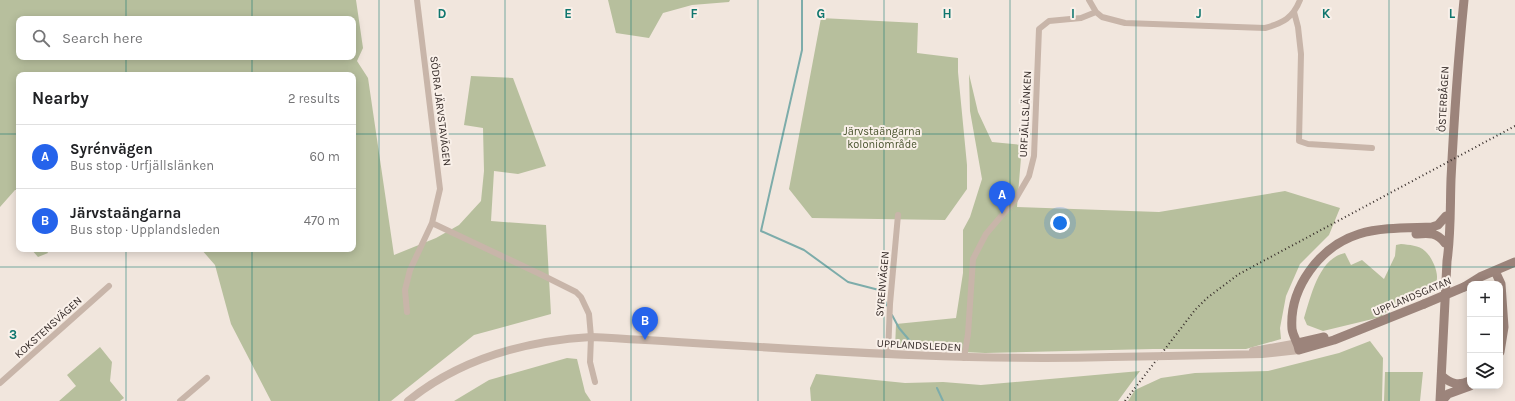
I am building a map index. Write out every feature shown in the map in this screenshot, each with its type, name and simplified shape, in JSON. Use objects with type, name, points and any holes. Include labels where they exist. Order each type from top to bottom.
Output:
[{"type":"main road","name":"ÖSTERBÅGEN","points":[[1435,401],[1441,358],[1447,261],[1450,243],[1450,199],[1457,64],[1464,0]]},
{"type":"main road","name":"ÖSTERBÅGEN","points":[[1447,261],[1445,243],[1446,216],[1450,199]]},
{"type":"main road","points":[[1298,346],[1292,327],[1298,292],[1308,273],[1329,250],[1348,238],[1360,233],[1432,227],[1438,225],[1446,216]]},
{"type":"main road","points":[[1298,346],[1300,336],[1298,316],[1307,284],[1324,260],[1340,247],[1372,236],[1406,234],[1433,233],[1445,243]]},
{"type":"main road","name":"UPPLANDSGATAN","points":[[1474,281],[1480,277],[1495,277],[1515,262]]},
{"type":"main road","name":"UPPLANDSGATAN","points":[[1484,281],[1515,267]]},
{"type":"main road","points":[[1495,277],[1501,284],[1504,327],[1503,333]]},
{"type":"main road","name":"UPPLANDSGATAN","points":[[1298,346],[1370,326],[1467,286]]},
{"type":"main road","name":"ÖSTERBÅGEN","points":[[1441,358],[1441,401]]},
{"type":"main road","points":[[1442,376],[1453,384],[1463,384],[1467,382]]},
{"type":"main road","points":[[1441,401],[1448,394],[1467,387]]},
{"type":"street","name":"SÖDRA JÄRVSTAVÄGEN","points":[[407,312],[405,290],[410,270],[432,223],[440,189],[417,0]]},
{"type":"street","points":[[1089,0],[1096,12],[1109,20],[1125,23],[1265,28],[1282,24],[1294,12],[1300,0]]},
{"type":"street","name":"URFJÄLLSLÄNKEN","points":[[964,358],[968,334],[973,259],[986,234],[1015,200],[1029,176],[1032,163],[1039,29],[1043,24],[1056,19],[1081,18],[1096,12]]},
{"type":"street","points":[[1294,12],[1298,27],[1301,54],[1299,141],[1308,144],[1372,148]]},
{"type":"street","name":"SYRENVÄGEN","points":[[888,354],[890,304],[898,215]]},
{"type":"street","points":[[432,223],[576,292],[586,305],[591,337],[590,362],[595,382]]},
{"type":"street","name":"KOKSTENSVÄGEN","points":[[0,383],[109,286]]},
{"type":"street","name":"UPPLANDSLEDEN","points":[[408,401],[447,375],[491,354],[541,342],[591,337],[964,358],[1035,359],[1247,353],[1262,349],[1298,346]]},
{"type":"street","points":[[180,401],[207,378]]},
{"type":"green space","points":[[0,0],[356,0],[363,48],[357,61],[368,78],[394,255],[436,238],[459,225],[481,201],[484,171],[483,128],[464,125],[471,76],[513,78],[546,166],[518,174],[494,171],[491,221],[546,225],[551,314],[474,335],[391,401],[271,401],[231,324],[215,265],[204,252],[356,252],[356,72],[16,72],[15,190],[0,207]]},
{"type":"green space","points":[[608,0],[730,0],[729,2],[692,5],[663,13],[649,38],[616,33]]},
{"type":"green space","name":"Järvstaängarna koloniområde","points":[[821,18],[918,23],[917,53],[958,58],[967,165],[967,189],[945,220],[812,218],[789,189]]},
{"type":"green space","points":[[969,74],[978,112],[992,142],[1022,145],[1017,207],[1159,212],[1285,191],[1340,208],[1329,235],[1300,264],[1286,296],[1280,328],[1281,339],[1246,349],[1153,349],[985,353],[895,349],[896,324],[956,318],[963,273],[963,230],[970,217],[982,179],[970,111]]},
{"type":"green space","points":[[1401,244],[1423,249],[1433,261],[1437,279],[1436,283],[1425,294],[1417,295],[1395,304],[1381,317],[1323,331],[1307,325],[1304,318],[1313,289],[1322,270],[1329,262],[1336,256],[1345,253],[1351,265],[1362,260],[1384,279],[1395,256],[1396,245]]},
{"type":"green space","points":[[34,252],[48,253],[38,257]]},
{"type":"green space","points":[[1370,341],[1383,358],[1382,401],[1128,401],[1135,390],[1161,378],[1195,373],[1268,371],[1339,353]]},
{"type":"green space","points":[[100,347],[112,362],[110,381],[124,398],[120,401],[59,401],[76,386],[67,375]]},
{"type":"green space","points":[[567,358],[577,359],[585,392],[591,401],[454,401],[489,380]]},
{"type":"green space","points":[[1140,371],[1118,401],[811,401],[810,388],[816,374],[905,383],[943,382],[981,385]]},
{"type":"green space","points":[[1385,372],[1423,372],[1420,401],[1384,401]]},
{"type":"waterway","points":[[802,0],[802,50],[761,231],[804,250],[848,282],[879,290],[888,307]]},
{"type":"waterway","points":[[892,315],[899,328],[916,348]]},
{"type":"waterway","points":[[937,388],[943,401]]},
{"type":"railway","points":[[1125,401],[1195,310],[1207,298],[1239,274],[1515,126]]},
{"type":"place","name":"Syrénvägen","points":[[1002,214]]},
{"type":"place","name":"Järvstaängarna","points":[[645,340]]}]
